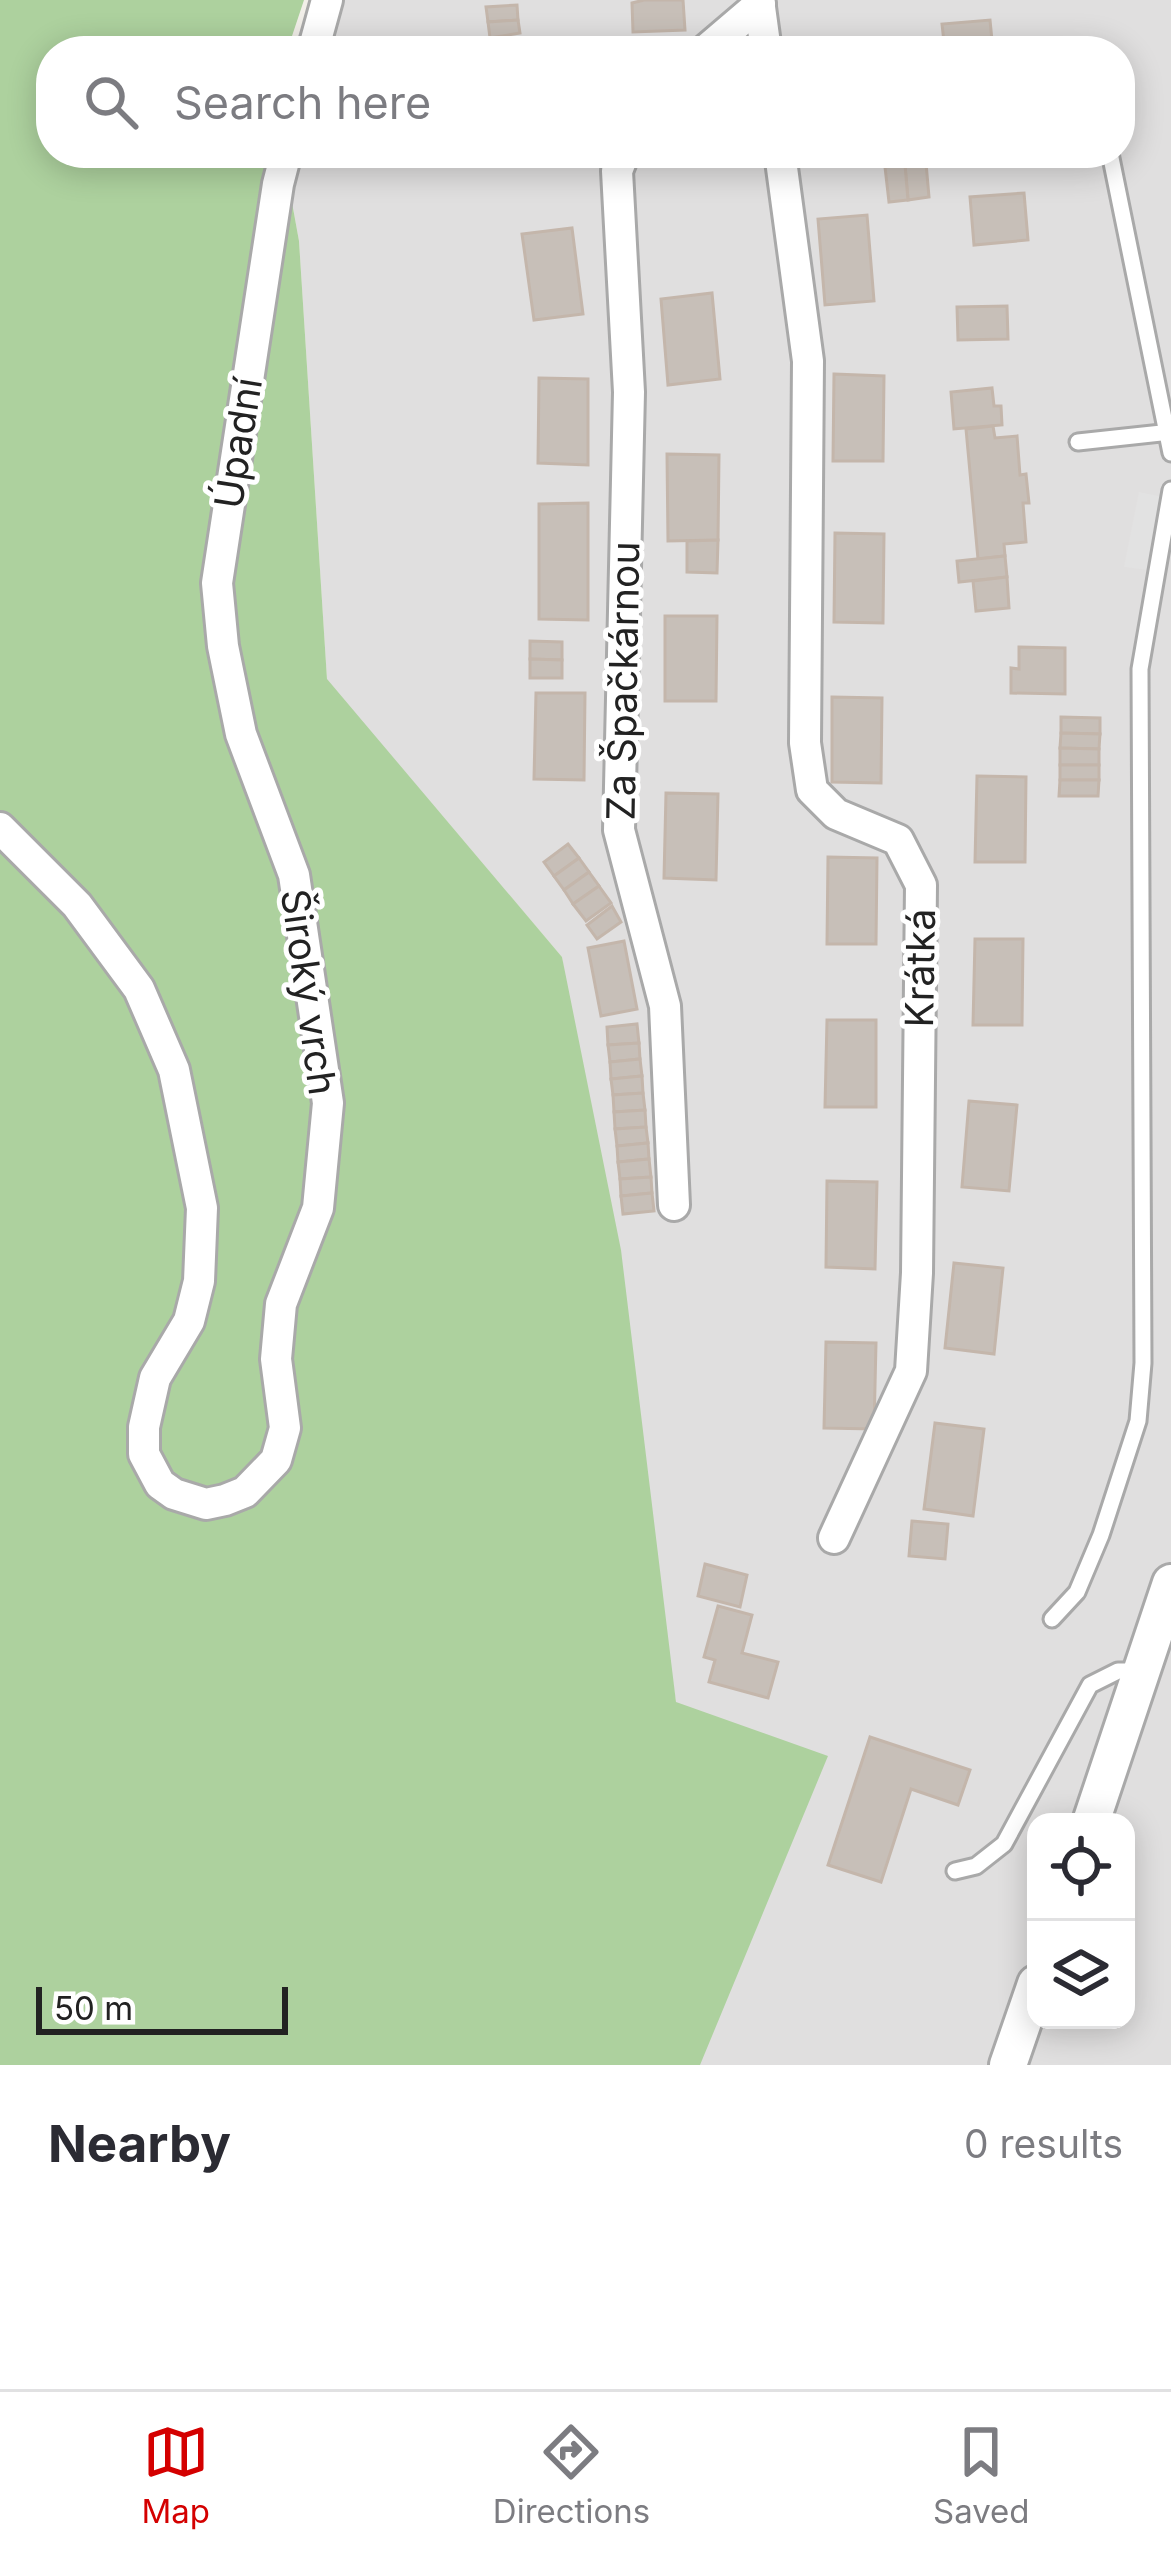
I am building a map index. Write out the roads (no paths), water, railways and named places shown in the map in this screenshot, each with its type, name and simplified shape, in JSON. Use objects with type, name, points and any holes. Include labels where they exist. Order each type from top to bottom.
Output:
[{"type":"street","points":[[318,36],[327,0]]},
{"type":"street","points":[[722,36],[759,2]]},
{"type":"street","points":[[759,2],[764,36]]},
{"type":"street","name":"Úpadní","points":[[242,734],[223,646],[217,583],[282,168]]},
{"type":"street","name":"Za Špačkárnou","points":[[617,168],[628,392],[619,830],[665,1006],[674,1205]]},
{"type":"street","name":"Krátká","points":[[782,168],[808,361],[806,742],[812,790],[836,814],[898,840],[920,885],[917,1273],[910,1371],[834,1538]]},
{"type":"street","name":"Široký vrch","points":[[0,828],[77,905],[139,989],[175,1070],[202,1208],[199,1281],[189,1321],[155,1378],[144,1427],[144,1454],[160,1484],[174,1494],[206,1504],[225,1500],[245,1492],[276,1460],[285,1428],[276,1359],[281,1304],[318,1208],[328,1102],[294,875],[242,734]]},
{"type":"street","points":[[1094,1813],[1171,1583]]},
{"type":"street","points":[[1008,2065],[1027,2010]]},
{"type":"lane","points":[[1113,168],[1171,453]]},
{"type":"lane","points":[[1078,442],[1169,433]]},
{"type":"lane","points":[[1052,1619],[1077,1592],[1138,1420],[1143,1363],[1140,669],[1171,490]]},
{"type":"lane","points":[[955,1871],[976,1866],[1004,1844],[1090,1685],[1118,1671],[1142,1672]]}]
